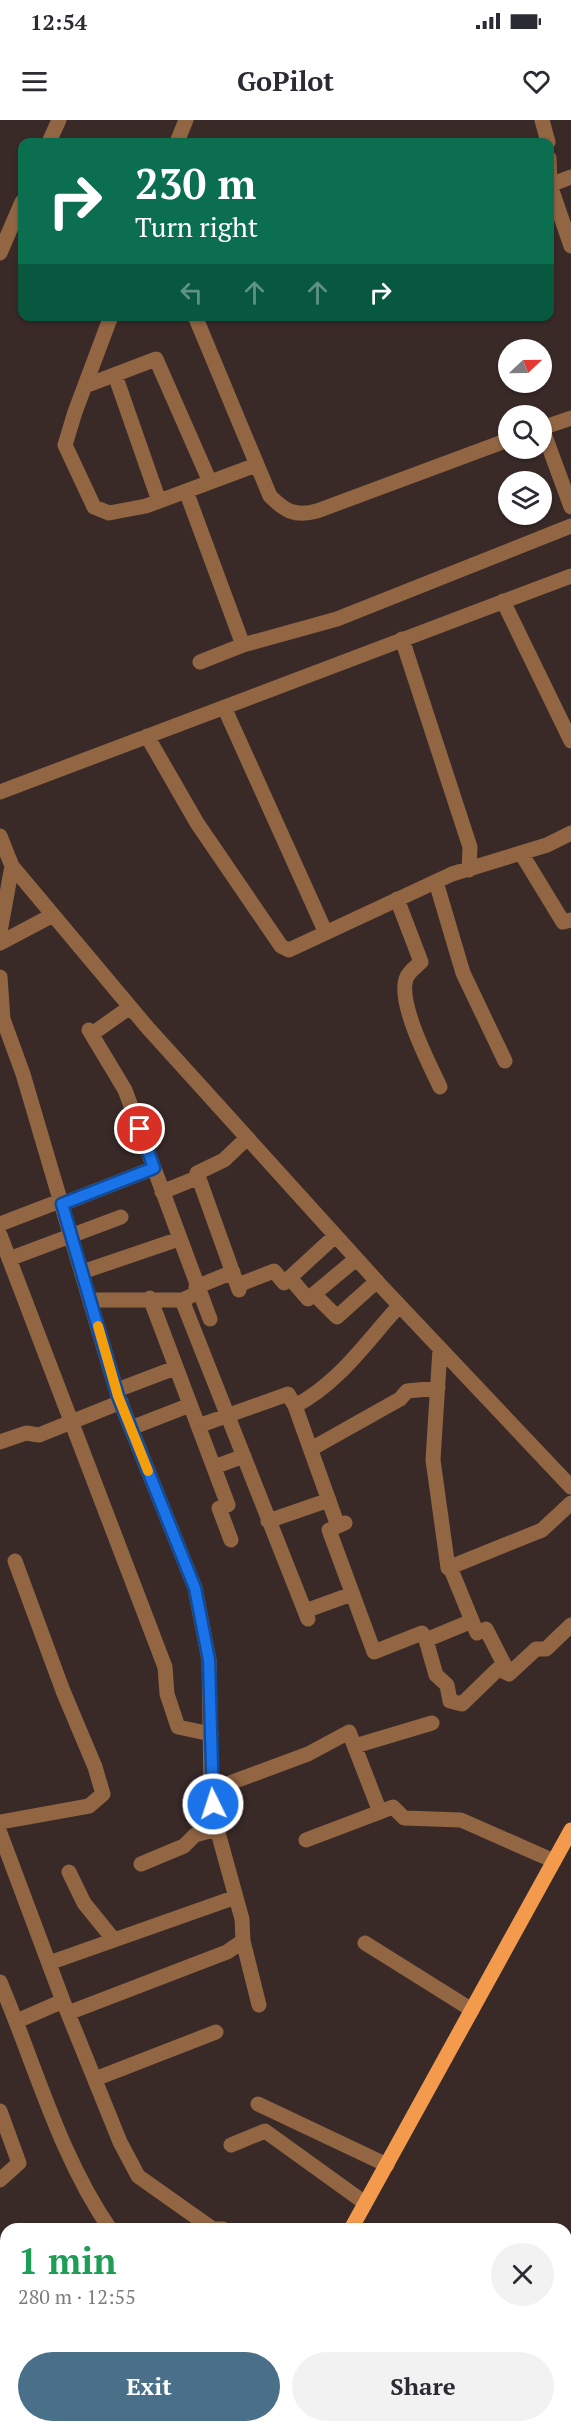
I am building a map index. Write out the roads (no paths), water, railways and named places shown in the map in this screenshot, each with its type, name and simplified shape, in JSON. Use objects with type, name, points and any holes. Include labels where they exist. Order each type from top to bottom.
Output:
[{"type":"main road","points":[[354,2223],[571,1830]]},
{"type":"street","points":[[51,138],[59,120]]},
{"type":"street","points":[[179,138],[186,120]]},
{"type":"street","points":[[542,120],[547,138]]},
{"type":"street","points":[[554,183],[571,177]]},
{"type":"street","points":[[554,197],[571,246]]},
{"type":"street","points":[[0,253],[18,211]]},
{"type":"street","points":[[109,321],[66,445],[94,507],[109,513],[120,512],[159,501],[256,465]]},
{"type":"street","points":[[197,321],[270,496],[285,511],[302,515],[498,444]]},
{"type":"street","points":[[85,386],[156,359],[210,482]]},
{"type":"street","points":[[115,375],[159,501]]},
{"type":"street","points":[[552,425],[571,418]]},
{"type":"street","points":[[552,455],[571,507]]},
{"type":"street","points":[[186,491],[243,645]]},
{"type":"street","points":[[200,662],[243,645],[337,619],[571,526]]},
{"type":"street","points":[[0,792],[571,576]]},
{"type":"street","points":[[503,600],[571,741]]},
{"type":"street","points":[[402,639],[470,847],[469,870]]},
{"type":"street","points":[[224,707],[325,931]]},
{"type":"street","points":[[147,736],[197,823],[281,946],[289,950],[325,931],[436,882],[521,853],[571,832]]},
{"type":"street","points":[[0,836],[12,866],[130,1007],[399,1306],[571,1487]]},
{"type":"street","points":[[521,853],[563,922],[571,920]]},
{"type":"street","points":[[0,932],[12,866]]},
{"type":"street","points":[[436,882],[463,972],[505,1061]]},
{"type":"street","points":[[397,899],[421,962],[406,976],[403,990],[417,1033],[440,1087]]},
{"type":"street","points":[[0,943],[53,915]]},
{"type":"street","points":[[0,977],[2,1020],[23,1074],[119,1396],[195,1588],[209,1660],[211,1790],[217,1829],[242,1919],[243,1941],[259,2005]]},
{"type":"street","points":[[130,1007],[91,1032],[125,1090],[210,1319]]},
{"type":"street","points":[[237,1282],[197,1173],[224,1160],[247,1138]]},
{"type":"street","points":[[0,1224],[154,1168]]},
{"type":"street","points":[[162,1192],[199,1177]]},
{"type":"street","points":[[9,1259],[121,1217]]},
{"type":"street","points":[[0,1235],[165,1667],[167,1694],[178,1727],[211,1734]]},
{"type":"street","points":[[90,1300],[182,1299],[198,1290],[274,1271],[284,1283],[335,1236]]},
{"type":"street","points":[[82,1272],[179,1239]]},
{"type":"street","points":[[290,1278],[308,1299],[356,1259]]},
{"type":"street","points":[[314,1294],[337,1317],[377,1281]]},
{"type":"street","points":[[150,1298],[228,1505],[219,1508],[231,1540]]},
{"type":"street","points":[[182,1299],[306,1615],[352,1594]]},
{"type":"street","points":[[295,1406],[316,1395],[340,1374],[399,1306]]},
{"type":"street","points":[[440,1349],[433,1460],[448,1568],[450,1567],[477,1633],[486,1629],[509,1674]]},
{"type":"street","points":[[0,1442],[26,1433],[39,1435],[73,1422],[175,1368]]},
{"type":"street","points":[[310,1449],[400,1399],[407,1391],[438,1388]]},
{"type":"street","points":[[198,1426],[288,1394],[295,1406],[329,1500],[341,1525],[329,1530],[374,1652],[422,1633],[436,1675],[447,1685],[450,1701],[462,1704],[498,1669],[509,1674]]},
{"type":"street","points":[[131,1428],[190,1405]]},
{"type":"street","points":[[214,1467],[244,1456]]},
{"type":"street","points":[[268,1521],[329,1500]]},
{"type":"street","points":[[450,1567],[542,1530],[571,1503]]},
{"type":"street","points":[[15,1561],[63,1691],[95,1767],[103,1794],[89,1806],[1,1833],[49,1963],[120,2142],[138,2176],[205,2223]]},
{"type":"street","points":[[426,1640],[472,1621]]},
{"type":"street","points":[[509,1674],[536,1649],[546,1649],[571,1625]]},
{"type":"street","points":[[355,1746],[432,1723]]},
{"type":"street","points":[[211,1790],[308,1754],[349,1732],[380,1812]]},
{"type":"street","points":[[306,1840],[393,1807],[404,1818],[460,1820],[554,1861]]},
{"type":"street","points":[[141,1864],[184,1846],[195,1835],[217,1829]]},
{"type":"street","points":[[69,1872],[84,1902],[114,1940]]},
{"type":"street","points":[[49,1963],[236,1897]]},
{"type":"street","points":[[10,2016],[66,2007],[209,1961],[243,1941]]},
{"type":"street","points":[[365,1943],[471,2010]]},
{"type":"street","points":[[0,1982],[10,2016],[67,2154],[106,2223]]},
{"type":"street","points":[[95,2079],[216,2032]]},
{"type":"street","points":[[258,2104],[387,2165]]},
{"type":"street","points":[[0,2111],[20,2163],[0,2181]]},
{"type":"street","points":[[231,2145],[265,2131],[365,2203]]}]
